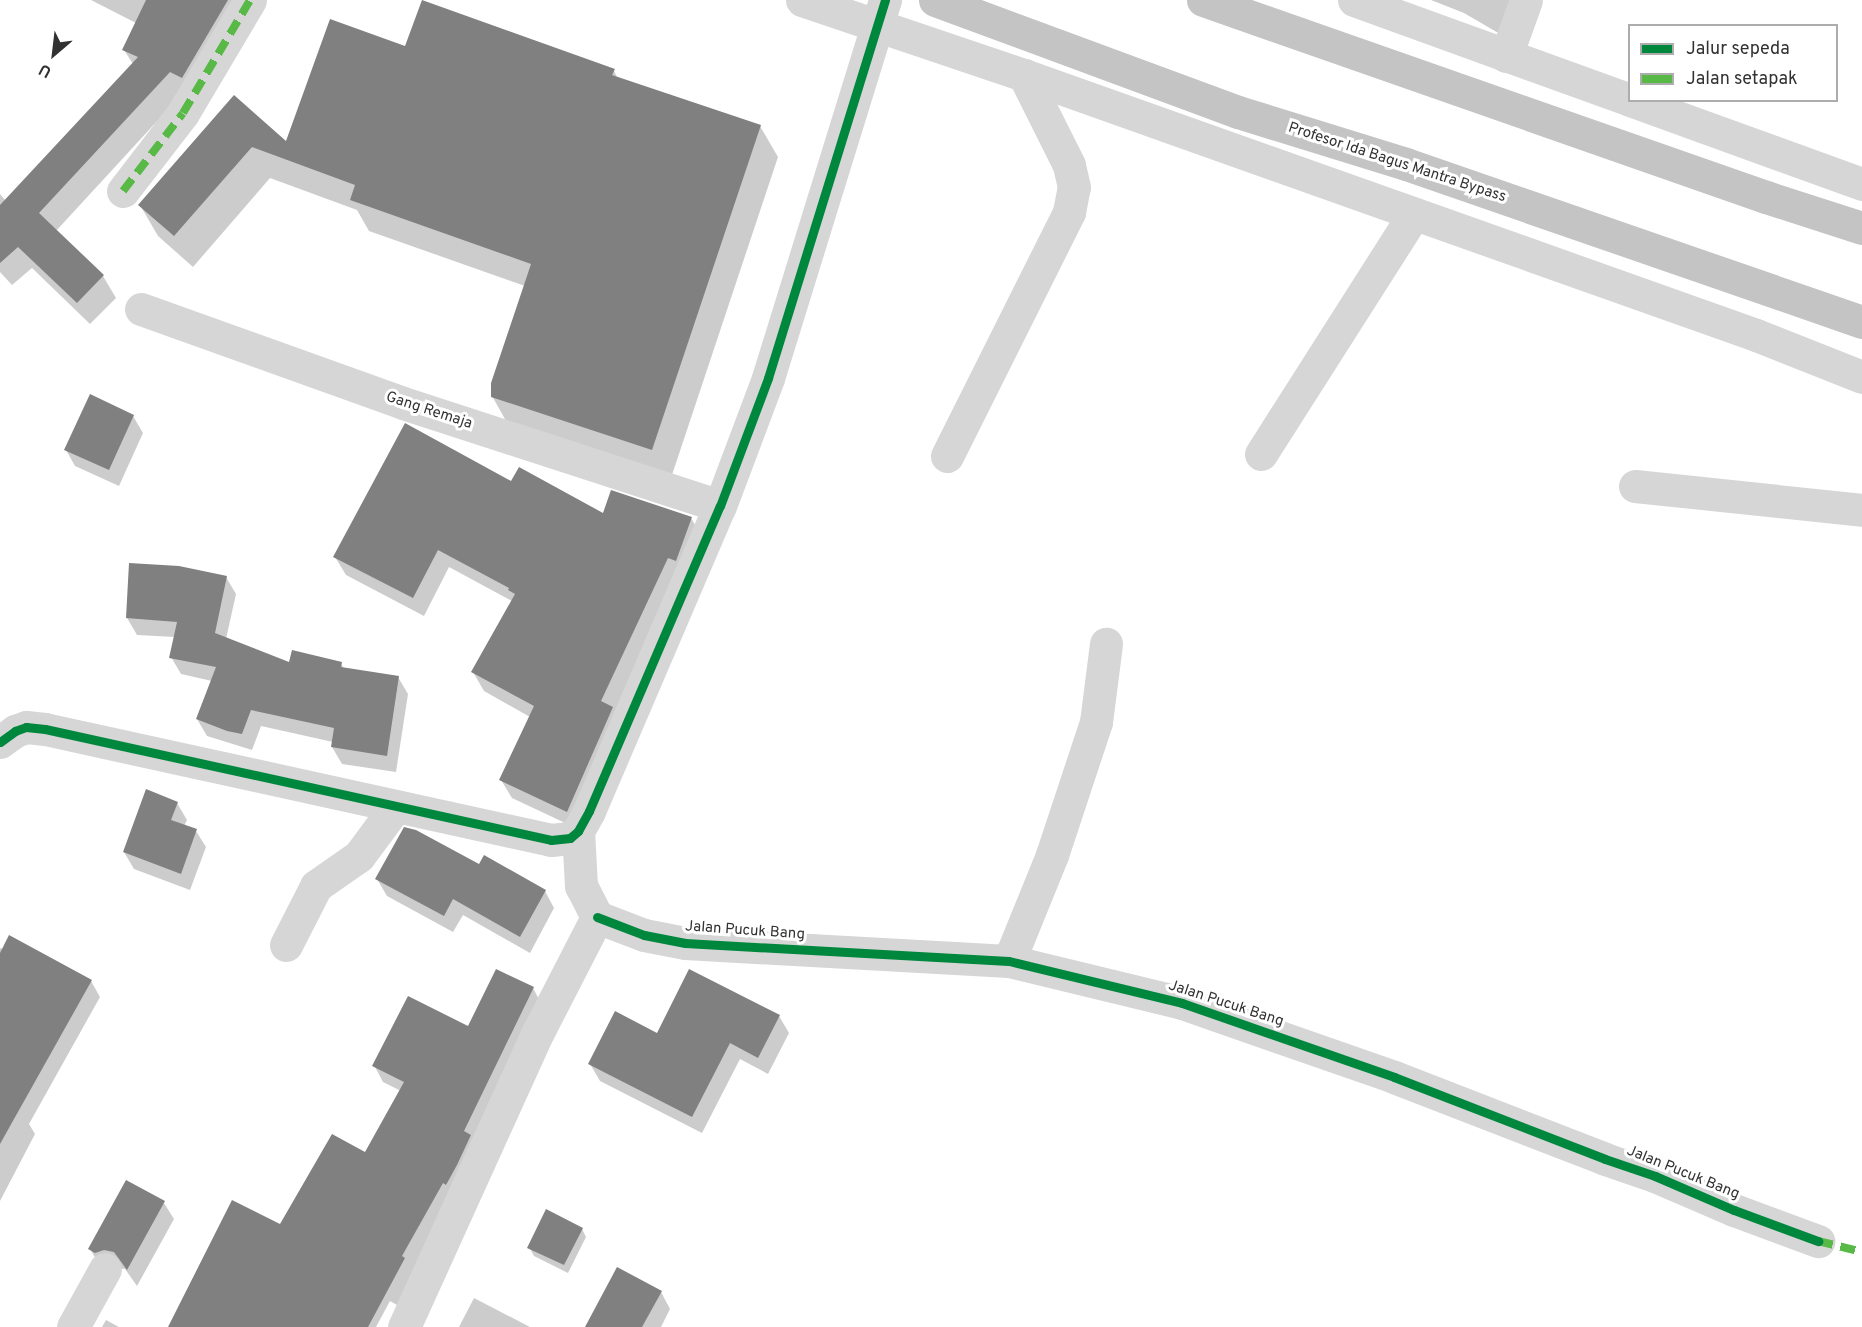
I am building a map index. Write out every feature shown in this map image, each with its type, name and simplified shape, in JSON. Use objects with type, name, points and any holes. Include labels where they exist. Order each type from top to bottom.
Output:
[{"type":"highway","name":"Profesor Ida Bagus Mantra Bypass","points":[[935,0],[1238,112],[1406,164],[1862,322]]},
{"type":"highway","points":[[1203,0],[1766,197],[1862,228]]},
{"type":"street","points":[[123,191],[183,112],[250,0]]},
{"type":"street","points":[[802,0],[881,13],[1024,75],[1756,335],[1862,377]]},
{"type":"street","points":[[1354,0],[1628,99]]},
{"type":"street","points":[[1506,56],[1526,0]]},
{"type":"street","points":[[5,732],[26,727],[45,729],[551,840],[570,838],[578,831],[590,810],[720,506],[768,378],[881,13]]},
{"type":"street","points":[[947,456],[1069,212],[1074,187],[1069,165],[1024,75]]},
{"type":"street","points":[[1636,102],[1862,184]]},
{"type":"street","points":[[1261,454],[1414,214]]},
{"type":"street","name":"Gang Remaja","points":[[141,309],[403,403],[720,506]]},
{"type":"street","points":[[1635,486],[1862,510]]},
{"type":"street","points":[[1009,962],[1052,855],[1096,722],[1106,644]]},
{"type":"street","points":[[286,945],[316,885],[360,856],[396,806]]},
{"type":"street","points":[[404,1327],[538,1032],[597,917],[581,886],[578,831]]},
{"type":"street","name":"Jalan Pucuk Bang","points":[[597,917],[644,935],[685,943],[1009,962],[1182,1003],[1394,1077],[1605,1159],[1655,1176],[1734,1210],[1818,1241]]},
{"type":"street","points":[[73,1327],[105,1269]]},
{"type":"building","points":[[146,0],[228,0],[182,78],[170,72],[39,213],[104,275],[77,303],[18,247],[0,263],[0,205],[138,57],[122,50]]},
{"type":"building","points":[[422,0],[615,69],[612,75],[761,125],[652,450],[491,397],[491,383],[531,264],[350,200],[355,185],[252,147],[174,236],[138,205],[234,95],[286,141],[330,19],[405,46]]},
{"type":"building","points":[[90,394],[134,415],[109,470],[64,450]]},
{"type":"building","points":[[405,423],[511,481],[519,467],[603,513],[611,490],[692,517],[676,561],[668,558],[601,701],[613,707],[567,812],[499,780],[534,706],[471,672],[515,594],[508,590],[509,588],[438,550],[413,598],[333,557]]},
{"type":"building","points":[[129,563],[179,566],[227,576],[215,633],[289,662],[292,650],[342,662],[341,667],[399,676],[387,756],[331,747],[334,728],[251,710],[242,734],[196,719],[216,667],[169,658],[177,622],[126,618]]},
{"type":"building","points":[[146,789],[178,802],[171,820],[197,829],[181,874],[123,852]]},
{"type":"building","points":[[404,827],[416,830],[479,864],[484,855],[546,890],[520,937],[453,899],[444,916],[375,879]]},
{"type":"building","points":[[9,935],[92,980],[0,1144],[0,953]]},
{"type":"building","points":[[496,969],[534,987],[464,1131],[471,1135],[457,1165],[446,1185],[443,1183],[402,1256],[405,1258],[368,1327],[168,1327],[232,1200],[280,1224],[332,1134],[365,1152],[404,1082],[372,1066],[408,996],[468,1026]]},
{"type":"building","points":[[689,969],[780,1015],[758,1058],[730,1043],[692,1117],[588,1064],[615,1011],[657,1033]]},
{"type":"building","points":[[126,1180],[165,1201],[127,1270],[114,1252],[104,1250],[95,1253],[88,1249]]},
{"type":"building","points":[[546,1209],[583,1228],[564,1265],[527,1248]]},
{"type":"building","points":[[617,1267],[662,1291],[642,1327],[585,1327]]},
{"type":"marked path","points":[[123,191],[183,113],[250,0]]},
{"type":"marked path","points":[[1818,1241],[1862,1252]]},
{"type":"cycle path","points":[[0,742],[15,731],[26,727],[45,729],[551,840],[570,838],[578,831],[589,811],[720,506],[768,378],[885,0]]},
{"type":"cycle path","points":[[597,917],[644,935],[685,943],[1009,961],[1182,1003],[1394,1077],[1605,1159],[1655,1176],[1734,1210],[1818,1241]]}]
